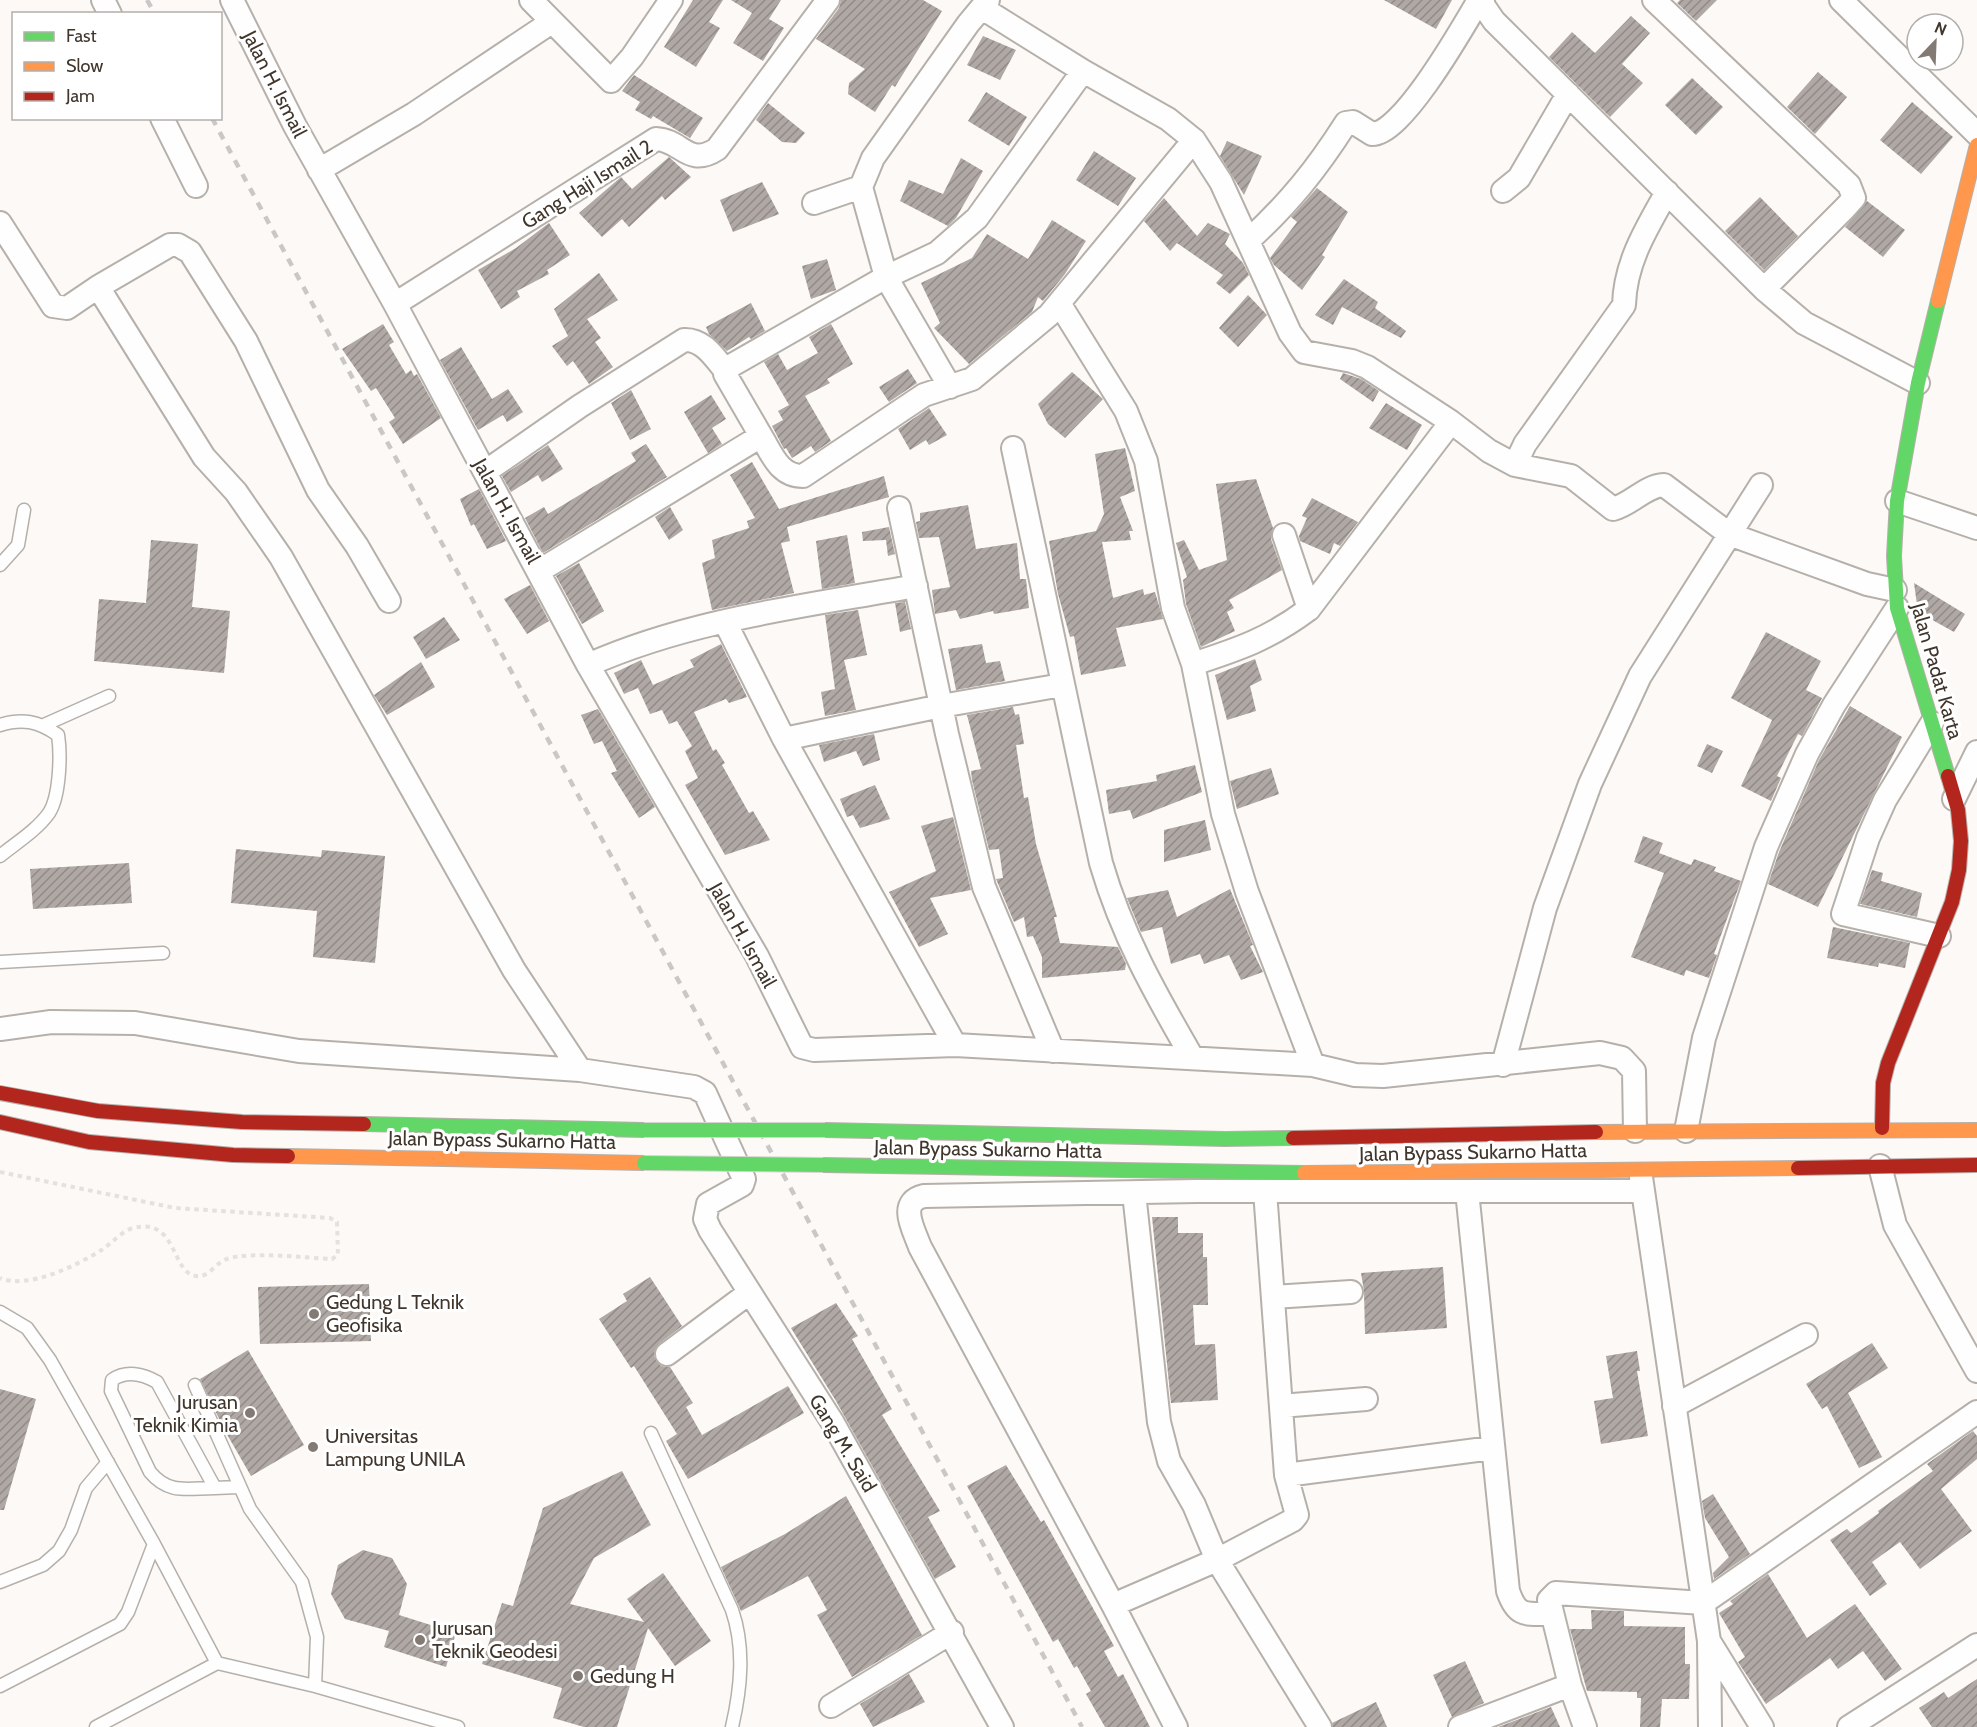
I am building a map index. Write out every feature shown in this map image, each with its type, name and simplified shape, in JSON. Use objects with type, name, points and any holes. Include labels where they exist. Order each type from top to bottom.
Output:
[{"type":"main road","name":"Jalan Padat Karta","points":[[1882,1128],[1883,1083],[1888,1063],[1939,936],[1968,875],[1954,800],[1896,599],[1897,501],[1918,383],[1977,145]]},
{"type":"main road","name":"Jalan Bypass Sukarno Hatta","points":[[0,1093],[98,1110],[242,1122],[644,1130],[825,1130],[1225,1139],[1882,1128],[1977,1130]]},
{"type":"main road","name":"Jalan Bypass Sukarno Hatta","points":[[0,1122],[89,1142],[233,1155],[1237,1173],[1484,1173],[1641,1180],[1880,1166],[1977,1166]]},
{"type":"street","name":"Jalan H. Ismail","points":[[232,0],[319,171],[395,304],[588,665],[757,956],[802,1047],[814,1050],[955,1045],[1313,1065],[1355,1075],[1383,1076],[1503,1065],[1585,1052],[1622,1058],[1632,1067],[1635,1074],[1635,1131]]},
{"type":"street","points":[[531,0],[550,23],[610,81],[632,57],[671,0]]},
{"type":"street","name":"Gang Haji Ismail 2","points":[[395,304],[656,139],[662,139],[695,156],[706,156],[717,149],[828,0]]},
{"type":"street","points":[[1249,240],[1286,206],[1319,165],[1346,123],[1353,122],[1372,134],[1386,130],[1433,76],[1479,0]]},
{"type":"street","points":[[1484,0],[1483,5],[1494,21],[1764,289],[1804,324],[1918,383]]},
{"type":"street","points":[[1654,0],[1849,185],[1853,192],[1854,198],[1845,208],[1764,289]]},
{"type":"street","points":[[1841,0],[1977,134]]},
{"type":"street","points":[[950,387],[901,271],[861,187],[873,158],[968,24],[985,4],[1083,71],[1168,119],[1194,140],[1221,182],[1290,333],[1304,352],[1352,361],[1367,368],[1451,422],[1488,451],[1515,465],[1571,476],[1613,509],[1626,506],[1654,485],[1664,485],[1729,534],[1867,584],[1896,599],[1808,754],[1766,847],[1704,1038],[1686,1131]]},
{"type":"street","points":[[319,171],[414,114],[550,23]]},
{"type":"street","points":[[725,370],[937,253],[977,218],[1083,71]]},
{"type":"street","points":[[1503,191],[1519,178],[1568,94]]},
{"type":"street","points":[[163,120],[196,186]]},
{"type":"street","points":[[485,472],[580,406],[684,340],[694,339],[725,370],[725,375],[780,468],[792,476],[803,476],[924,395],[972,379],[1049,315],[1194,140]]},
{"type":"street","points":[[814,203],[861,187]]},
{"type":"street","points":[[1515,465],[1525,444],[1624,305],[1624,281],[1646,230],[1667,192]]},
{"type":"street","points":[[0,224],[53,306],[66,308],[170,245],[178,245],[190,252],[246,341],[323,495],[389,601]]},
{"type":"street","points":[[98,287],[204,457],[242,501],[281,557],[514,970],[580,1070]]},
{"type":"street","points":[[1059,303],[1136,431],[1146,461],[1173,608],[1192,664],[1223,814],[1237,864],[1313,1065]]},
{"type":"street","points":[[1192,664],[1256,643],[1280,630],[1309,609],[1451,422]]},
{"type":"street","points":[[539,571],[760,436]]},
{"type":"street","points":[[1013,448],[1101,863],[1113,903],[1136,957],[1192,1057]]},
{"type":"street","points":[[1503,1065],[1545,908],[1590,784],[1640,676],[1761,485]]},
{"type":"street","points":[[1897,501],[1977,528]]},
{"type":"street","points":[[899,508],[941,706],[984,887],[1053,1051]]},
{"type":"street","points":[[1284,535],[1309,609]]},
{"type":"street","points":[[588,665],[628,647],[725,622],[916,586]]},
{"type":"street","points":[[725,622],[784,739],[955,1045]]},
{"type":"street","points":[[784,739],[941,706],[1062,685]]},
{"type":"street","points":[[1932,723],[1881,810],[1868,838],[1843,914],[1939,936]]},
{"type":"street","points":[[1954,800],[1977,752]]},
{"type":"street","points":[[0,1029],[51,1022],[135,1023],[299,1051],[580,1070]]},
{"type":"street","name":"Gang M. Said","points":[[580,1070],[701,1089],[744,1179],[742,1185],[708,1204],[705,1219],[749,1293],[833,1423],[952,1632],[1002,1727]]},
{"type":"street","points":[[1880,1166],[1895,1225],[1977,1371]]},
{"type":"street","points":[[1176,1727],[1113,1605],[920,1247],[909,1213],[913,1201],[924,1196],[1265,1191],[1467,1191],[1641,1180],[1709,1641],[1710,1727]]},
{"type":"street","points":[[1113,1605],[1217,1560],[1293,1520],[1297,1515],[1287,1475],[1265,1191]]},
{"type":"street","points":[[1467,1191],[1508,1591],[1513,1606],[1519,1611],[1528,1614],[1551,1614]]},
{"type":"street","points":[[1134,1194],[1159,1422],[1169,1461],[1194,1505],[1217,1560],[1320,1727]]},
{"type":"street","points":[[1273,1297],[1351,1292]]},
{"type":"street","points":[[667,1354],[749,1293]]},
{"type":"street","points":[[1674,1406],[1806,1335]]},
{"type":"street","points":[[1281,1406],[1366,1399]]},
{"type":"street","points":[[1585,1727],[1570,1685],[1551,1614],[1548,1600],[1556,1593],[1703,1603],[1977,1412]]},
{"type":"street","points":[[1287,1475],[1492,1448]]},
{"type":"street","points":[[831,1706],[952,1632]]},
{"type":"street","points":[[1709,1641],[1762,1727]]},
{"type":"street","points":[[1849,1727],[1977,1645]]},
{"type":"street","points":[[1460,1727],[1570,1685]]},
{"type":"lane","points":[[0,565],[18,545],[24,510]]},
{"type":"lane","points":[[44,725],[109,696]]},
{"type":"lane","points":[[0,725],[19,720],[44,725],[58,735],[60,748],[57,787],[50,812],[0,856]]},
{"type":"lane","points":[[0,962],[164,952]]},
{"type":"lane","points":[[0,1312],[13,1318],[36,1339],[154,1544],[217,1663]]},
{"type":"lane","points":[[215,1488],[157,1382],[145,1375],[129,1374],[120,1374],[112,1380],[111,1391],[150,1472],[158,1481],[170,1488],[215,1488],[238,1487]]},
{"type":"lane","points":[[195,1384],[238,1487],[250,1509],[302,1582],[318,1637],[315,1686]]},
{"type":"lane","points":[[651,1433],[732,1610],[739,1631],[742,1645],[732,1727]]},
{"type":"lane","points":[[0,1582],[43,1566],[59,1551],[71,1530],[86,1488],[108,1462]]},
{"type":"lane","points":[[0,1686],[120,1624],[128,1612],[154,1544]]},
{"type":"lane","points":[[96,1727],[217,1663],[315,1686],[458,1727]]},
{"type":"path","points":[[0,1172],[175,1208],[330,1218],[337,1222],[338,1255],[332,1259],[242,1256],[226,1259],[207,1274],[197,1277],[189,1274],[184,1268],[168,1238],[159,1231],[144,1228],[131,1229],[102,1249],[57,1272],[16,1283],[0,1278]]},
{"type":"building","points":[[693,0],[723,0],[709,22],[720,28],[696,67],[664,47]]},
{"type":"building","points":[[731,0],[781,0],[769,19],[784,28],[763,61],[733,43],[752,13]]},
{"type":"building","points":[[841,0],[923,0],[942,11],[895,87],[892,85],[875,112],[848,94],[849,83],[865,69],[816,39],[839,8]]},
{"type":"building","points":[[1384,0],[1452,0],[1436,29]]},
{"type":"building","points":[[1680,0],[1717,0],[1696,21],[1677,3]]},
{"type":"building","points":[[1631,16],[1650,33],[1622,64],[1643,83],[1610,117],[1549,57],[1572,32],[1595,53]]},
{"type":"building","points":[[983,36],[1016,50],[1000,80],[967,65]]},
{"type":"building","points":[[1818,72],[1847,97],[1815,134],[1787,107]]},
{"type":"building","points":[[634,75],[703,118],[690,138],[653,116],[651,119],[635,110],[640,102],[622,91]]},
{"type":"building","points":[[1692,78],[1723,107],[1696,135],[1665,105]]},
{"type":"building","points":[[986,92],[1027,117],[1009,146],[968,121]]},
{"type":"building","points":[[1912,102],[1953,137],[1921,174],[1880,140]]},
{"type":"building","points":[[768,103],[805,133],[796,143],[782,142],[756,120]]},
{"type":"building","points":[[1227,141],[1262,156],[1244,195],[1220,156]]},
{"type":"building","points":[[1094,151],[1136,178],[1118,206],[1076,180]]},
{"type":"building","points":[[669,157],[691,177],[665,200],[662,196],[629,227],[622,219],[602,237],[579,213],[621,177],[632,189]]},
{"type":"building","points":[[961,158],[983,171],[956,218],[948,226],[900,201],[909,180],[943,194]]},
{"type":"building","points":[[762,182],[779,214],[733,232],[720,200]]},
{"type":"building","points":[[1317,188],[1348,212],[1322,255],[1325,257],[1302,290],[1274,265],[1270,258],[1297,222],[1291,217]]},
{"type":"building","points":[[1760,197],[1798,236],[1764,270],[1725,231]]},
{"type":"building","points":[[1164,198],[1197,236],[1208,223],[1230,234],[1225,244],[1243,263],[1249,275],[1230,294],[1216,283],[1223,275],[1177,243],[1170,251],[1144,221]]},
{"type":"building","points":[[1867,201],[1905,230],[1883,257],[1845,227]]},
{"type":"building","points":[[1052,220],[1086,241],[1065,274],[1043,301],[1038,297],[1032,312],[969,364],[934,328],[940,323],[921,283],[972,258],[987,234],[1028,259]]},
{"type":"building","points":[[549,223],[570,255],[547,270],[549,274],[517,291],[520,297],[501,309],[478,270],[516,248]]},
{"type":"building","points":[[827,259],[836,290],[811,299],[802,266]]},
{"type":"building","points":[[599,273],[618,300],[587,319],[601,338],[595,342],[613,367],[589,384],[573,361],[567,366],[552,346],[568,336],[554,309]]},
{"type":"building","points":[[1344,279],[1378,302],[1375,308],[1406,331],[1401,338],[1342,307],[1333,325],[1315,315]]},
{"type":"building","points":[[1248,295],[1267,315],[1238,347],[1219,328]]},
{"type":"building","points":[[751,303],[765,331],[751,339],[749,337],[727,351],[709,334],[706,327]]},
{"type":"building","points":[[383,324],[394,342],[389,345],[406,374],[411,370],[414,376],[417,374],[441,418],[403,444],[389,422],[395,418],[376,388],[371,391],[342,349]]},
{"type":"building","points":[[831,324],[853,364],[827,379],[830,383],[805,396],[831,441],[815,452],[811,446],[792,458],[786,448],[784,449],[772,426],[783,420],[778,411],[789,405],[764,362],[778,354],[787,370],[818,353],[809,337]]},
{"type":"building","points":[[461,347],[492,399],[508,389],[523,412],[507,422],[503,415],[478,430],[440,360]]},
{"type":"building","points":[[908,369],[917,383],[889,402],[879,387]]},
{"type":"building","points":[[1072,372],[1103,399],[1065,438],[1048,424],[1038,404]]},
{"type":"building","points":[[1343,373],[1361,379],[1379,391],[1373,402],[1340,379]]},
{"type":"building","points":[[631,390],[651,429],[630,440],[611,403]]},
{"type":"building","points":[[711,395],[726,419],[712,428],[722,444],[708,453],[684,412]]},
{"type":"building","points":[[1386,403],[1422,425],[1407,450],[1369,428]]},
{"type":"building","points":[[929,408],[947,435],[929,445],[926,440],[910,450],[898,429]]},
{"type":"building","points":[[646,444],[667,477],[543,553],[525,518],[544,507],[548,514],[636,461],[631,453]]},
{"type":"building","points":[[548,445],[563,469],[542,482],[538,475],[511,492],[502,476]]},
{"type":"building","points":[[1125,448],[1135,491],[1120,497],[1133,531],[1129,531],[1131,540],[1102,542],[1113,598],[1143,589],[1144,595],[1155,592],[1163,619],[1116,628],[1126,666],[1081,675],[1074,636],[1070,637],[1058,594],[1049,541],[1096,531],[1104,514],[1095,454]]},
{"type":"building","points":[[752,462],[779,509],[884,476],[889,497],[787,527],[790,541],[781,543],[794,593],[712,610],[702,563],[715,558],[712,540],[749,528],[747,521],[755,518],[730,475]]},
{"type":"building","points":[[1256,479],[1273,528],[1271,539],[1282,570],[1229,600],[1234,608],[1227,612],[1235,631],[1201,647],[1186,604],[1183,580],[1187,577],[1176,543],[1184,540],[1199,570],[1227,560],[1216,484]]},
{"type":"building","points":[[479,489],[506,541],[487,549],[474,524],[471,526],[460,499]]},
{"type":"building","points":[[1312,498],[1358,522],[1340,546],[1334,543],[1330,554],[1300,541],[1299,536],[1307,518],[1302,516]]},
{"type":"building","points":[[968,505],[976,549],[1017,543],[1020,579],[1026,579],[1029,608],[994,614],[993,611],[960,619],[956,610],[935,614],[932,590],[950,587],[939,537],[919,538],[916,522],[920,521],[920,513]]},
{"type":"building","points":[[670,507],[683,530],[669,540],[655,517]]},
{"type":"building","points":[[889,527],[895,554],[888,556],[886,540],[863,541],[862,532]]},
{"type":"building","points":[[847,535],[855,583],[822,589],[816,541]]},
{"type":"building","points":[[151,540],[198,544],[192,607],[230,611],[224,673],[94,661],[99,599],[146,603]]},
{"type":"building","points":[[579,563],[604,611],[582,624],[556,576]]},
{"type":"building","points":[[1914,583],[1965,614],[1954,632],[1918,612]]},
{"type":"building","points":[[530,585],[549,621],[527,634],[504,599]]},
{"type":"building","points":[[905,602],[911,629],[900,632],[895,603]]},
{"type":"building","points":[[858,610],[867,655],[844,660],[856,710],[825,716],[821,692],[835,689],[825,615]]},
{"type":"building","points":[[444,617],[460,640],[426,659],[413,637]]},
{"type":"building","points":[[1766,632],[1821,661],[1806,690],[1822,698],[1802,736],[1798,734],[1777,776],[1781,778],[1771,801],[1741,786],[1772,720],[1731,698]]},
{"type":"building","points":[[721,644],[747,697],[729,703],[726,699],[694,712],[713,751],[716,749],[725,763],[722,765],[749,813],[753,811],[770,840],[725,855],[685,785],[698,778],[685,751],[692,746],[677,721],[669,724],[662,710],[650,714],[638,688],[624,694],[614,673],[641,660],[653,685],[694,667],[690,660]]},
{"type":"building","points":[[982,644],[986,663],[1000,661],[1005,681],[956,690],[948,649]]},
{"type":"building","points":[[1255,659],[1262,680],[1250,686],[1256,711],[1227,720],[1215,675]]},
{"type":"building","points":[[421,662],[435,687],[387,715],[374,695]]},
{"type":"building","points":[[1850,706],[1902,737],[1818,907],[1768,884],[1779,852],[1819,760]]},
{"type":"building","points":[[1013,707],[1015,715],[1019,714],[1024,744],[1016,745],[1024,798],[1028,797],[1036,844],[1057,917],[1054,917],[1060,943],[1118,947],[1126,964],[1125,970],[1042,978],[1042,957],[1033,936],[1027,937],[1024,917],[1014,922],[996,879],[1003,878],[999,849],[989,850],[972,780],[971,771],[981,769],[967,715]]},
{"type":"building","points":[[598,709],[655,807],[639,818],[611,773],[617,771],[602,741],[594,744],[581,715]]},
{"type":"building","points":[[874,734],[880,760],[863,766],[856,751],[824,762],[819,745]]},
{"type":"building","points":[[1707,744],[1723,751],[1712,773],[1697,766]]},
{"type":"building","points":[[1195,765],[1202,792],[1133,819],[1130,810],[1109,814],[1106,790],[1157,781],[1156,775]]},
{"type":"building","points":[[1271,768],[1279,794],[1237,809],[1230,781]]},
{"type":"building","points":[[875,785],[890,819],[860,828],[853,815],[847,817],[840,799]]},
{"type":"building","points":[[953,817],[971,890],[930,898],[948,934],[919,947],[889,892],[936,871],[921,826]]},
{"type":"building","points":[[1205,820],[1211,850],[1164,862],[1164,830]]},
{"type":"building","points":[[1643,836],[1663,843],[1659,853],[1691,865],[1694,859],[1716,867],[1714,871],[1741,881],[1714,954],[1717,955],[1709,978],[1686,970],[1684,976],[1631,957],[1664,873],[1634,862]]},
{"type":"building","points":[[236,849],[321,857],[322,850],[385,856],[375,963],[313,957],[317,911],[231,903]]},
{"type":"building","points":[[129,863],[132,903],[33,909],[30,869]]},
{"type":"building","points":[[1872,870],[1883,873],[1881,881],[1922,893],[1917,917],[1860,904]]},
{"type":"building","points":[[1230,889],[1253,945],[1250,946],[1263,972],[1241,980],[1229,955],[1204,964],[1200,954],[1171,964],[1162,927],[1141,932],[1127,898],[1168,890],[1177,917]]},
{"type":"building","points":[[1833,927],[1910,943],[1905,968],[1879,963],[1878,967],[1827,958]]},
{"type":"building","points":[[1152,1217],[1178,1217],[1178,1233],[1203,1233],[1203,1257],[1207,1257],[1208,1305],[1193,1305],[1195,1345],[1215,1344],[1218,1400],[1171,1403]]},
{"type":"building","points":[[1443,1267],[1447,1328],[1365,1334],[1364,1291],[1361,1273]]},
{"type":"building","points":[[650,1277],[682,1326],[659,1344],[654,1356],[661,1366],[670,1367],[693,1403],[686,1407],[702,1435],[788,1386],[804,1413],[688,1479],[666,1441],[677,1434],[634,1366],[631,1368],[599,1319],[627,1301],[623,1294]]},
{"type":"building","name":"Gedung L Teknik Geofisika","points":[[369,1284],[371,1341],[260,1344],[258,1287]]},
{"type":"building","points":[[836,1303],[858,1336],[852,1339],[892,1409],[882,1415],[940,1511],[928,1517],[956,1567],[935,1579],[836,1401],[791,1328]]},
{"type":"building","points":[[1872,1343],[1888,1368],[1848,1393],[1882,1457],[1859,1468],[1827,1406],[1822,1409],[1806,1384]]},
{"type":"building","name":"Jurusan Teknik Kimia","points":[[248,1350],[304,1445],[251,1476],[225,1431],[200,1379]]},
{"type":"building","points":[[1637,1351],[1640,1371],[1637,1371],[1648,1436],[1601,1444],[1594,1401],[1613,1398],[1606,1356]]},
{"type":"building","points":[[0,1389],[36,1399],[4,1510],[0,1510]]},
{"type":"building","points":[[1973,1431],[1977,1436],[1977,1459],[1941,1489],[1972,1531],[1920,1569],[1900,1542],[1872,1562],[1887,1584],[1870,1596],[1830,1540],[1847,1529],[1851,1533],[1879,1513],[1878,1511],[1933,1471],[1927,1464]]},
{"type":"building","points":[[1006,1465],[1041,1522],[1044,1520],[1114,1646],[1104,1651],[1118,1677],[1123,1674],[1150,1727],[1105,1727],[1086,1694],[1091,1691],[1077,1666],[1074,1668],[1058,1639],[1053,1642],[967,1486]]},
{"type":"building","points":[[622,1471],[651,1525],[594,1558],[570,1604],[644,1622],[627,1599],[663,1573],[711,1641],[675,1666],[648,1628],[617,1727],[584,1727],[553,1718],[562,1688],[482,1664],[502,1603],[513,1606],[543,1508]]},
{"type":"building","points":[[1713,1494],[1750,1554],[1714,1579],[1713,1573],[1729,1557],[1705,1518],[1702,1501]]},
{"type":"building","points":[[846,1496],[922,1635],[852,1677],[817,1615],[827,1610],[808,1576],[741,1611],[721,1567],[785,1534]]},
{"type":"building","points":[[363,1550],[392,1558],[407,1584],[399,1615],[456,1633],[446,1667],[384,1647],[389,1631],[345,1619],[331,1594],[338,1565]]},
{"type":"building","points":[[1768,1574],[1807,1638],[1855,1604],[1902,1669],[1885,1681],[1863,1651],[1838,1669],[1830,1658],[1766,1704],[1738,1662],[1745,1657],[1719,1613],[1733,1604],[1730,1601]]},
{"type":"building","points":[[1591,1610],[1624,1611],[1624,1626],[1685,1627],[1685,1664],[1690,1664],[1689,1699],[1662,1699],[1660,1727],[1640,1727],[1641,1698],[1637,1698],[1637,1692],[1587,1691],[1570,1629],[1592,1629]]},
{"type":"building","points":[[1465,1661],[1484,1703],[1452,1717],[1433,1675]]},
{"type":"building","points":[[909,1674],[925,1702],[873,1727],[860,1704]]},
{"type":"building","points":[[1977,1679],[1977,1727],[1932,1727],[1919,1708],[1944,1692],[1948,1698]]},
{"type":"building","points":[[1376,1702],[1387,1727],[1333,1727],[1332,1723]]},
{"type":"building","points":[[1551,1707],[1560,1727],[1498,1727]]},
{"type":"railway","points":[[147,0],[154,12]]},
{"type":"railway","points":[[213,120],[1082,1727]]},
{"type":"traffic: fast","points":[[1938,301],[1918,383],[1897,501],[1894,556],[1897,608],[1948,776]]},
{"type":"traffic: fast","points":[[364,1124],[644,1130]]},
{"type":"traffic: fast","points":[[644,1130],[825,1130]]},
{"type":"traffic: fast","points":[[825,1130],[1225,1139],[1293,1138]]},
{"type":"traffic: fast","points":[[644,1163],[823,1165]]},
{"type":"traffic: fast","points":[[823,1165],[1304,1173]]},
{"type":"traffic: slow","points":[[1938,301],[1977,145]]},
{"type":"traffic: slow","points":[[1596,1132],[1977,1130]]},
{"type":"traffic: slow","points":[[288,1156],[644,1163]]},
{"type":"traffic: slow","points":[[1304,1173],[1798,1168]]},
{"type":"traffic: jam","points":[[1882,1128],[1883,1083],[1888,1063],[1952,902],[1959,870],[1961,841],[1958,810],[1948,776]]},
{"type":"traffic: jam","points":[[0,1093],[98,1111],[242,1122],[364,1124]]},
{"type":"traffic: jam","points":[[0,1122],[89,1142],[233,1155],[288,1156]]},
{"type":"traffic: jam","points":[[1293,1138],[1596,1132]]},
{"type":"traffic: jam","points":[[1798,1168],[1977,1165]]},
{"type":"place","name":"Gedung L Teknik Geofisika","points":[[314,1314]]},
{"type":"place","name":"Jurusan Teknik Kimia","points":[[250,1413]]},
{"type":"place","name":"Universitas Lampung UNILA","points":[[313,1447]]},
{"type":"place","name":"Jurusan Teknik Geodesi","points":[[420,1640]]},
{"type":"place","name":"Gedung H","points":[[578,1676]]}]
